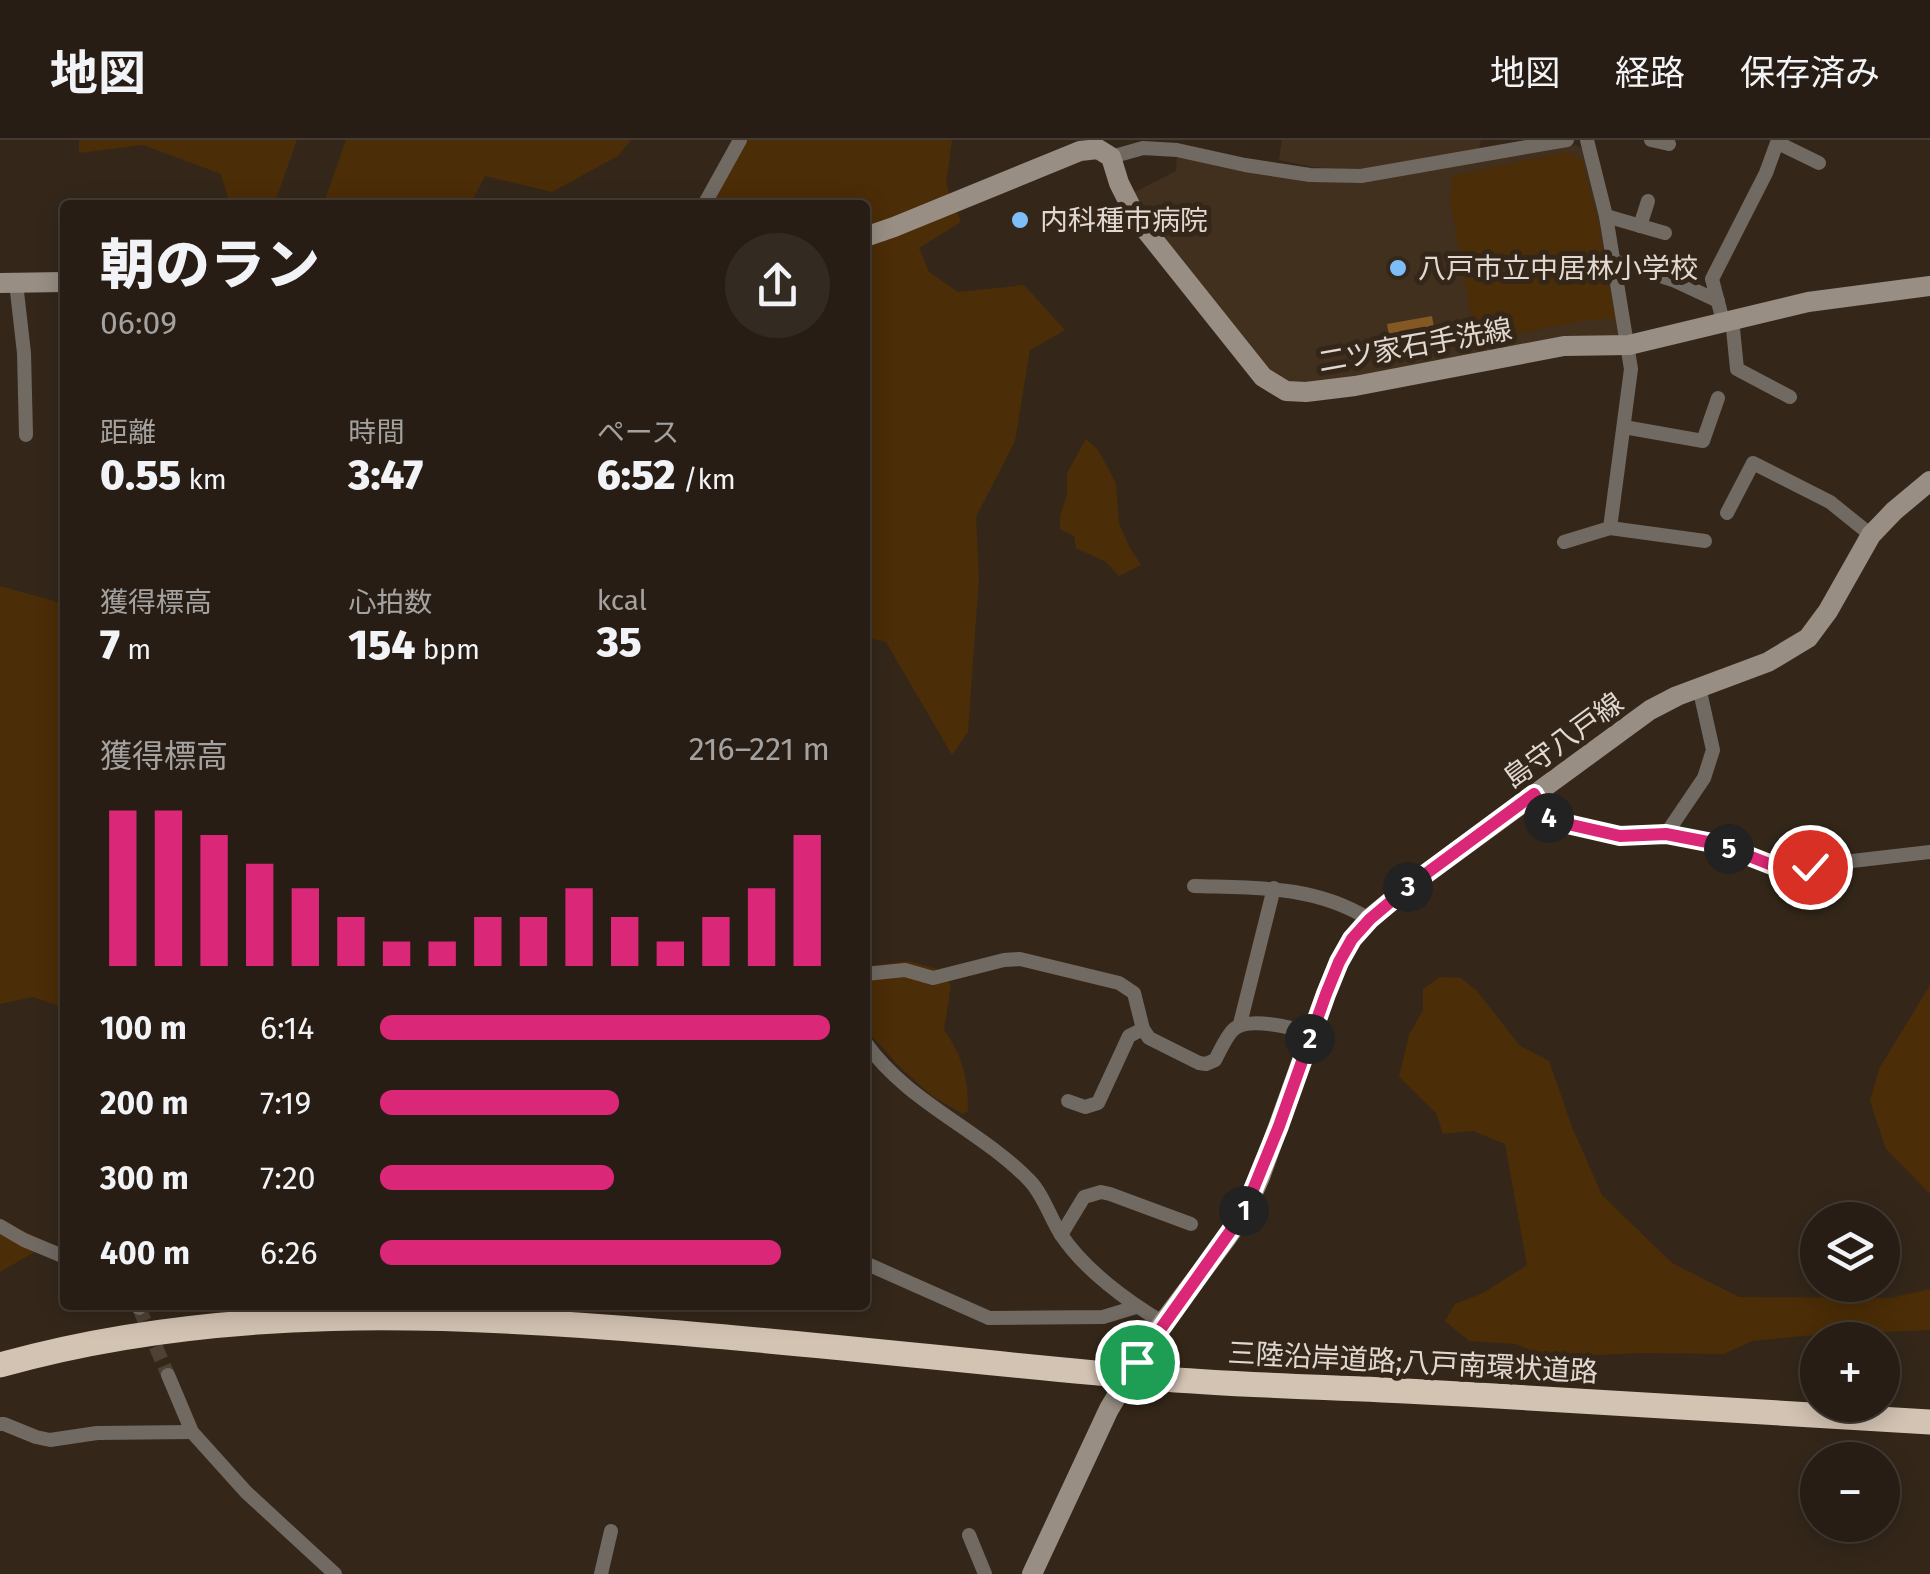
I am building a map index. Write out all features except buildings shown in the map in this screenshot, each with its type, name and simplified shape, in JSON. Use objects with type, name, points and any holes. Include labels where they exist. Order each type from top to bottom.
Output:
[{"type":"highway","name":"三陸沿岸道路;八戸南環状道路","points":[[0,1365],[162,1330],[339,1319],[478,1318],[705,1335],[1160,1379],[1930,1422]]},
{"type":"main road","points":[[870,235],[1080,151],[1098,149],[1112,157]]},
{"type":"main road","name":"二ツ家石手洗線","points":[[1112,157],[1118,183],[1137,219],[1263,377],[1286,391],[1354,386],[1564,346],[1629,345],[1724,314],[1930,286]]},
{"type":"main road","points":[[8,283],[60,282]]},
{"type":"main road","name":"島守八戸線","points":[[1032,1574],[1109,1409],[1159,1330],[1244,1212],[1339,962],[1352,939],[1408,887],[1650,710],[1768,662],[1808,638],[1836,599],[1872,535],[1894,511],[1929,484]]},
{"type":"street","points":[[707,200],[740,140]]},
{"type":"street","points":[[1112,157],[1143,148],[1177,150],[1310,175],[1362,176],[1567,140]]},
{"type":"street","points":[[1588,140],[1606,216],[1631,369],[1610,528]]},
{"type":"street","points":[[1652,140],[1669,144]]},
{"type":"street","points":[[1790,397],[1736,369],[1712,279],[1778,142],[1819,163]]},
{"type":"street","points":[[1640,226],[1648,201]]},
{"type":"street","points":[[1606,216],[1666,234]]},
{"type":"street","points":[[1614,261],[1674,280],[1724,314]]},
{"type":"street","points":[[8,283],[24,353],[26,435]]},
{"type":"street","points":[[1624,427],[1702,441],[1718,398]]},
{"type":"street","points":[[1727,513],[1753,463],[1830,502],[1872,535]]},
{"type":"street","points":[[1564,542],[1610,528],[1705,541]]},
{"type":"street","points":[[1666,834],[1704,778],[1712,750],[1700,687]]},
{"type":"street","points":[[1534,794],[1550,820],[1620,836],[1666,834],[1718,844],[1782,869],[1930,852]]},
{"type":"street","points":[[1194,886],[1274,888],[1348,906],[1370,919]]},
{"type":"street","points":[[870,974],[906,970],[934,978],[1004,960],[1020,960],[1119,983],[1134,993],[1149,1038],[1206,1064],[1215,1060],[1230,1032],[1240,1024],[1274,888]]},
{"type":"street","points":[[1240,1024],[1262,1024],[1312,1034]]},
{"type":"street","points":[[1068,1102],[1084,1106],[1098,1103],[1129,1036],[1143,1029]]},
{"type":"street","points":[[870,1049],[915,1095],[976,1134],[1032,1182],[1062,1236],[1159,1330]]},
{"type":"street","points":[[1062,1236],[1084,1197],[1101,1192],[1190,1224]]},
{"type":"street","points":[[0,1226],[60,1255]]},
{"type":"street","points":[[870,1265],[988,1318],[1103,1318],[1136,1307]]},
{"type":"street","points":[[168,1375],[192,1432],[246,1492],[335,1574]]},
{"type":"street","points":[[0,1424],[50,1440],[97,1433],[192,1432]]},
{"type":"street","points":[[601,1574],[611,1532]]},
{"type":"street","points":[[968,1535],[986,1574]]},
{"type":"shaded area","points":[[79,140],[297,140],[276,200],[229,200],[221,174],[143,145],[79,153]]},
{"type":"shaded area","points":[[346,140],[631,140],[618,156],[552,192],[485,176],[473,200],[325,200]]},
{"type":"shaded area","points":[[745,140],[952,140],[946,184],[961,222],[919,248],[929,272],[958,292],[1024,285],[1065,330],[1030,350],[1015,441],[976,517],[979,578],[968,732],[952,755],[886,642],[870,638],[870,200],[715,200]]},
{"type":"shaded area","points":[[1282,140],[1481,140],[1478,153],[1365,171],[1279,160]]},
{"type":"shaded area","name":"八戸市立中居林小学校","points":[[1576,145],[1585,150],[1601,215],[1622,338],[1340,381],[1288,383],[1270,373],[1190,275],[1131,194],[1176,171],[1177,156],[1361,180]]},
{"type":"shaded area","points":[[1566,152],[1582,160],[1597,217],[1615,318],[1476,342],[1450,201],[1452,176]]},
{"type":"shaded area","points":[[1432,316],[1437,345],[1392,353],[1387,324]]},
{"type":"shaded area","points":[[1086,439],[1098,450],[1116,483],[1119,523],[1141,565],[1119,576],[1106,562],[1076,548],[1074,536],[1060,529],[1067,473]]},
{"type":"shaded area","points":[[0,586],[60,603],[60,1006],[33,997],[0,1004]]},
{"type":"shaded area","points":[[908,961],[937,969],[951,985],[944,1030],[960,1059],[968,1111],[963,1114],[932,1096],[871,1035],[870,966]]},
{"type":"shaded area","points":[[1440,977],[1461,978],[1477,991],[1520,1046],[1549,1061],[1602,1195],[1672,1263],[1739,1297],[1800,1297],[1800,1302],[1900,1302],[1900,1296],[1930,1289],[1930,1330],[1900,1331],[1900,1322],[1800,1322],[1800,1336],[1752,1341],[1724,1354],[1547,1357],[1516,1344],[1469,1341],[1445,1321],[1455,1304],[1483,1293],[1527,1265],[1505,1144],[1473,1131],[1443,1134],[1436,1113],[1399,1077],[1409,1035],[1423,1010],[1423,989]]},
{"type":"shaded area","points":[[1930,985],[1930,1194],[1886,1149],[1870,1101],[1879,1069]]},
{"type":"shaded area","points":[[0,1222],[33,1235],[33,1253],[0,1272]]},
{"type":"tunnel","points":[[140,1310],[168,1375]]},
{"type":"place","name":"内科種市病院","points":[[1020,220]]},
{"type":"place","name":"八戸市立中居林小学校","points":[[1398,268]]},
{"type":"route","points":[[1137,1362],[1244,1212],[1326,994],[1352,939],[1408,887],[1534,794],[1550,820],[1620,836],[1666,834],[1718,844],[1782,869],[1810,867]]}]
